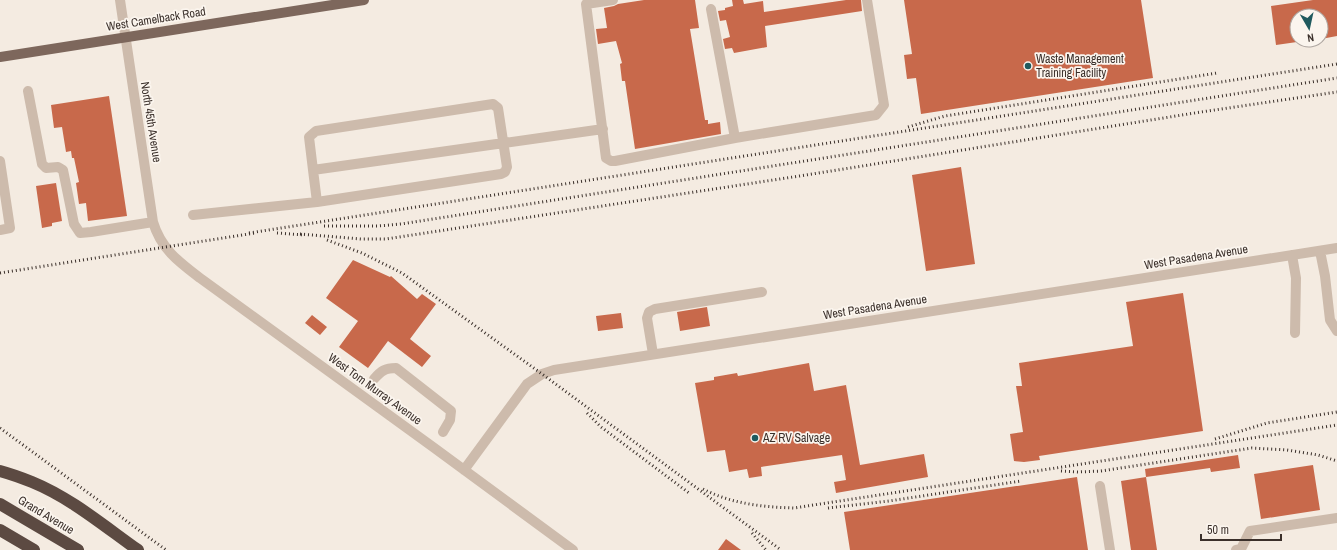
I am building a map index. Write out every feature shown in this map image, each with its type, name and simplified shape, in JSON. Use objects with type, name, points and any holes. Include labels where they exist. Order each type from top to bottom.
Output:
[{"type":"highway","points":[[0,471],[33,482],[63,497],[138,550]]},
{"type":"highway","name":"Grand Avenue","points":[[0,504],[78,550]]},
{"type":"highway","points":[[0,530],[34,550]]},
{"type":"main road","name":"West Camelback Road","points":[[0,57],[364,0]]},
{"type":"street","name":"North 45th Avenue","points":[[120,0],[153,222],[164,246]]},
{"type":"street","points":[[613,0],[586,4],[606,158],[610,161],[735,138],[876,115],[884,105],[867,0]]},
{"type":"street","points":[[712,9],[735,138]]},
{"type":"street","points":[[28,91],[42,164],[46,168],[58,167],[63,170],[74,224],[80,233],[153,222]]},
{"type":"street","points":[[193,215],[317,202],[501,174],[505,172],[507,167],[498,108],[493,104],[316,131],[308,137],[317,202]]},
{"type":"street","points":[[313,170],[603,129]]},
{"type":"street","points":[[0,161],[10,228],[0,230]]},
{"type":"street","name":"West Tom Murray Avenue","points":[[164,246],[178,261],[200,278],[573,550]]},
{"type":"street","name":"West Pasadena Avenue","points":[[464,470],[528,384],[542,374],[564,368],[1337,248]]},
{"type":"street","points":[[1320,251],[1325,276],[1330,320],[1337,331]]},
{"type":"street","points":[[1292,255],[1296,278],[1295,333]]},
{"type":"street","points":[[653,354],[647,318],[649,312],[655,309],[762,292]]},
{"type":"street","points":[[374,379],[388,368],[396,368],[451,411],[450,420],[443,432]]},
{"type":"street","points":[[1100,486],[1110,550]]},
{"type":"street","points":[[1236,550],[1241,549],[1250,531],[1337,518]]},
{"type":"building","points":[[644,0],[695,0],[699,28],[690,29],[705,120],[708,120],[708,124],[720,122],[721,134],[635,149],[625,81],[622,81],[620,64],[622,63],[616,41],[598,44],[596,29],[607,28],[604,8]]},
{"type":"building","points":[[732,0],[743,0],[744,4],[763,1],[764,12],[846,0],[861,0],[862,11],[765,26],[767,47],[734,53],[732,48],[725,49],[723,39],[730,37],[726,20],[720,21],[718,11],[725,10],[725,8],[733,6]]},
{"type":"building","name":"Waste Management Training Facility","points":[[904,0],[1141,0],[1153,78],[921,114],[916,78],[907,79],[904,55],[912,54]]},
{"type":"building","points":[[1313,0],[1337,0],[1337,36],[1329,38],[1329,8],[1289,8],[1289,43],[1276,45],[1271,6]]},
{"type":"building","points":[[109,96],[127,216],[88,221],[86,203],[79,204],[76,183],[79,182],[74,158],[72,158],[71,151],[66,152],[62,127],[54,128],[51,105]]},
{"type":"building","points":[[961,167],[975,264],[926,271],[912,175]]},
{"type":"building","points":[[56,183],[62,221],[52,223],[52,226],[42,228],[36,186]]},
{"type":"building","points":[[353,260],[390,277],[391,276],[417,299],[422,294],[436,304],[410,339],[431,356],[422,367],[388,341],[368,368],[339,347],[358,321],[326,298]]},
{"type":"building","points":[[1183,293],[1203,431],[1039,456],[1040,460],[1024,462],[1014,461],[1010,434],[1023,432],[1016,386],[1022,386],[1019,363],[1133,346],[1126,302]]},
{"type":"building","points":[[707,307],[710,326],[680,331],[677,312]]},
{"type":"building","points":[[621,313],[623,328],[598,331],[596,316]]},
{"type":"building","points":[[312,315],[327,327],[320,335],[305,323]]},
{"type":"building","points":[[809,363],[814,391],[846,385],[860,465],[924,454],[928,477],[836,493],[834,482],[846,480],[842,455],[761,467],[762,476],[749,478],[747,469],[729,472],[725,450],[707,452],[695,383],[714,380],[714,377],[737,373],[738,376]]},
{"type":"building","points":[[1238,455],[1240,468],[1211,472],[1210,468],[1146,477],[1145,469]]},
{"type":"building","points":[[1313,465],[1320,510],[1261,519],[1254,474]]},
{"type":"building","points":[[1077,477],[1088,550],[850,550],[844,512]]},
{"type":"building","points":[[1146,477],[1157,550],[1131,550],[1121,481]]},
{"type":"building","points":[[726,539],[741,550],[718,550]]},
{"type":"railway","points":[[249,233],[1337,64]]},
{"type":"railway","points":[[908,127],[945,116],[1217,73]]},
{"type":"railway","points":[[324,226],[378,226],[401,224],[1337,78]]},
{"type":"railway","points":[[300,234],[361,239],[386,239],[1337,92]]},
{"type":"railway","points":[[0,273],[255,233]]},
{"type":"railway","points":[[277,233],[305,235]]},
{"type":"railway","points":[[327,240],[362,253],[402,273],[781,550]]},
{"type":"railway","points":[[1215,439],[1267,423],[1337,412]]},
{"type":"railway","points":[[587,413],[601,427],[689,493]]},
{"type":"railway","points":[[703,489],[725,498],[748,504],[794,508],[1337,425]]},
{"type":"railway","points":[[0,428],[166,550]]},
{"type":"railway","points":[[1061,471],[1101,471],[1252,448],[1287,450],[1318,455],[1337,461]]},
{"type":"railway","points":[[828,508],[889,501],[1021,481]]},
{"type":"railway","points":[[752,533],[766,550]]},
{"type":"place","name":"Waste Management Training Facility","points":[[1028,66]]},
{"type":"place","name":"AZ RV Salvage","points":[[755,438]]}]
